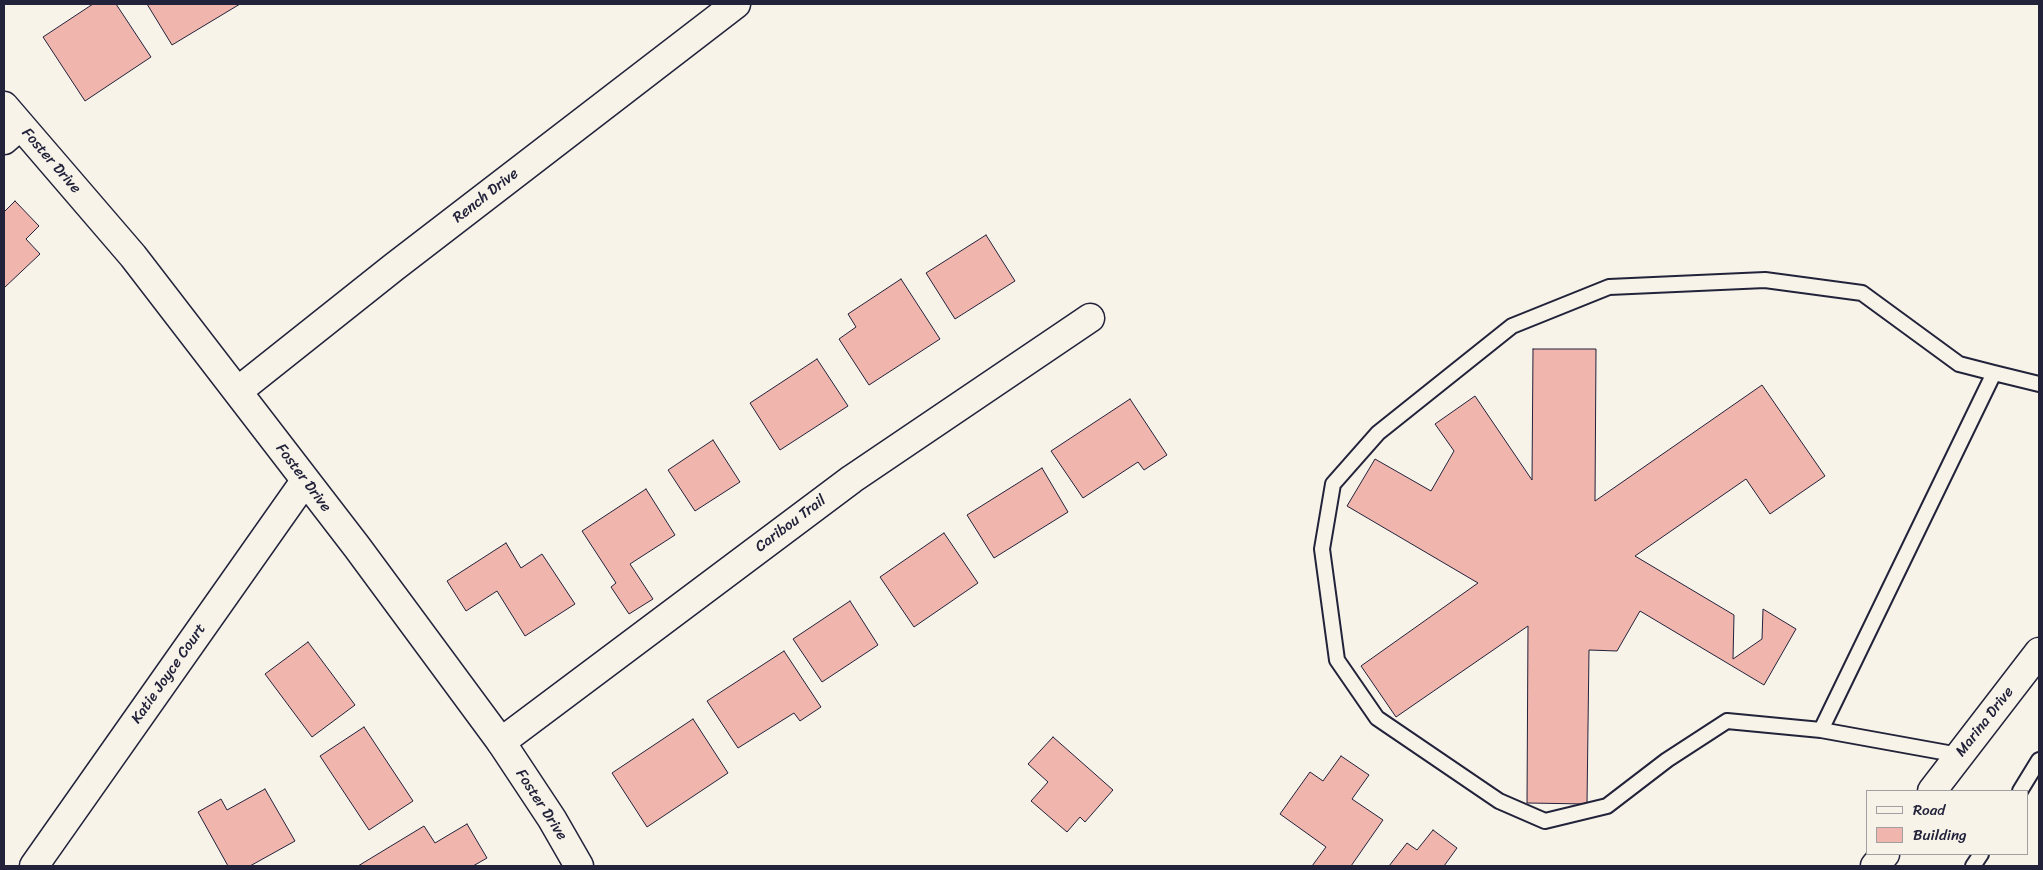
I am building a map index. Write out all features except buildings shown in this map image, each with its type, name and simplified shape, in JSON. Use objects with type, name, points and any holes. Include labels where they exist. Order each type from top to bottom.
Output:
[{"type":"street","name":"Rench Drive","points":[[238,391],[394,267],[736,4]]},
{"type":"street","name":"Foster Drive","points":[[9,124],[133,256],[238,391],[304,481],[357,547],[500,742],[552,819],[579,866]]},
{"type":"street","name":"Caribou Trail","points":[[500,742],[852,479],[1090,318]]},
{"type":"street","name":"Katie Joyce Court","points":[[34,866],[304,481]]},
{"type":"street","name":"Marina Drive","points":[[1933,790],[2039,652]]},
{"type":"street","points":[[1875,866],[1884,855]]},
{"type":"lane","points":[[1959,755],[1821,730],[1727,721],[1667,760],[1607,806],[1545,821],[1499,801],[1377,718],[1337,660],[1322,549],[1332,484],[1378,433],[1512,326],[1609,287],[1765,280],[1862,293],[1959,364],[2039,384]]},
{"type":"lane","points":[[1821,730],[1994,373]]},
{"type":"lane","points":[[2021,790],[2039,760]]},
{"type":"lane","points":[[1973,866],[1980,855]]}]
